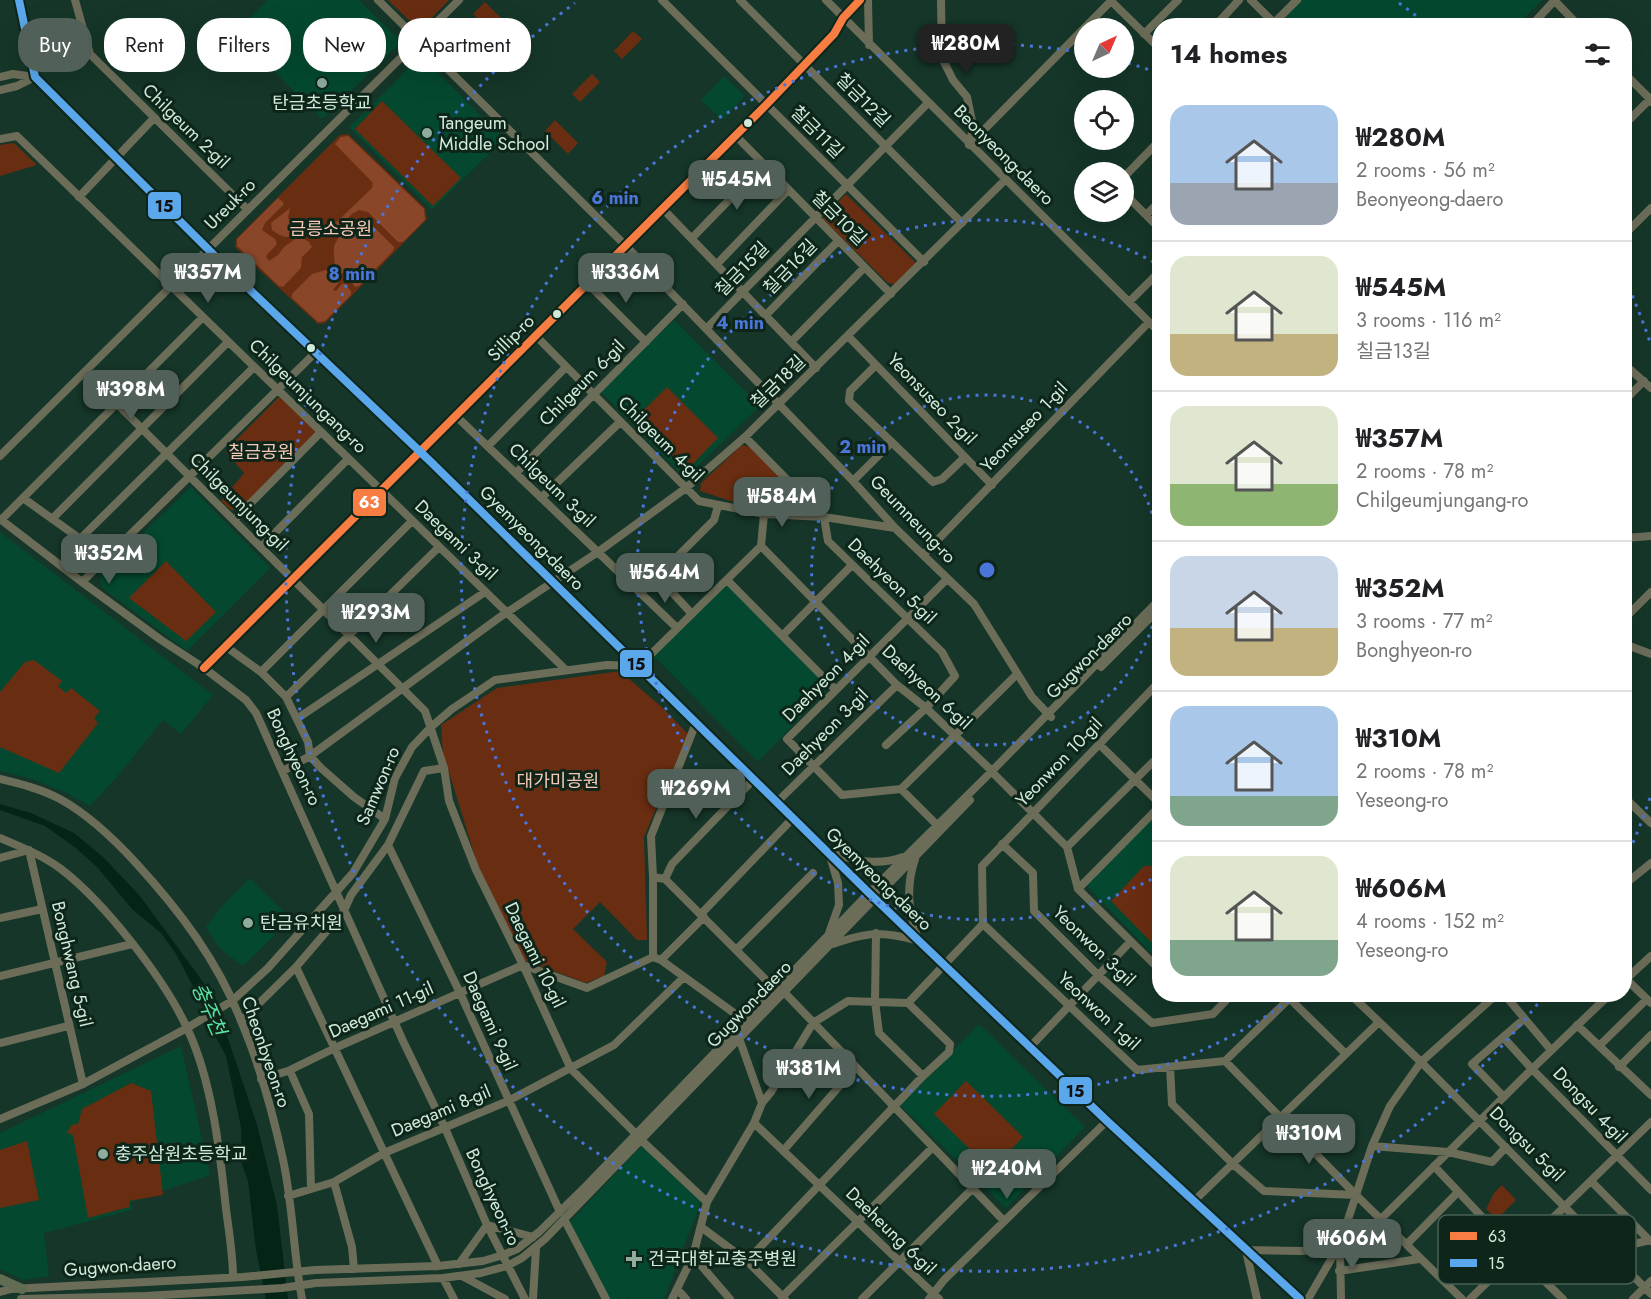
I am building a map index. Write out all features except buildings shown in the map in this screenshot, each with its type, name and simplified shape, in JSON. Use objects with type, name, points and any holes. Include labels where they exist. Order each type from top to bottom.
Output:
[{"type":"main road","points":[[0,1279],[23,1296]]},
{"type":"street","points":[[19,0],[35,77]]},
{"type":"street","name":"Chilgeum 2-gil","points":[[75,0],[90,54],[248,210]]},
{"type":"street","name":"Geumneung-ro","points":[[378,0],[398,20]]},
{"type":"street","name":"Ureuk-ro","points":[[441,18],[459,0]]},
{"type":"street","name":"칠금11길","points":[[662,0],[924,262]]},
{"type":"street","name":"칠금12길","points":[[740,0],[962,223]]},
{"type":"street","name":"Beonyeong-daero","points":[[825,0],[1152,325]]},
{"type":"street","name":"Sillip-ro","points":[[204,668],[766,105],[834,34],[843,18],[860,0]]},
{"type":"street","points":[[867,0],[869,45]]},
{"type":"street","points":[[941,0],[942,58],[953,80],[967,97],[974,126],[969,145]]},
{"type":"street","points":[[1160,18],[1178,0]]},
{"type":"street","points":[[1222,18],[1239,0]]},
{"type":"street","points":[[1251,0],[1268,18]]},
{"type":"street","points":[[1281,18],[1297,0]]},
{"type":"street","points":[[1537,18],[1554,0],[1571,18]]},
{"type":"street","points":[[969,145],[1112,1],[1152,42]]},
{"type":"street","points":[[1144,34],[1152,26]]},
{"type":"street","name":"Ureuk-ro","points":[[0,456],[398,60]]},
{"type":"street","name":"Geumneung-ro","points":[[450,72],[626,246],[896,528],[974,604],[1032,697],[1050,716]]},
{"type":"street","points":[[0,77],[13,74],[35,77]]},
{"type":"street","points":[[0,90],[17,86],[35,77]]},
{"type":"street","name":"Gyemyeong-daero","points":[[35,77],[208,249],[829,852],[871,896],[1107,1121],[1300,1299]]},
{"type":"street","points":[[1632,80],[1651,99],[1632,117]]},
{"type":"street","name":"칠금15길","points":[[706,329],[928,103]]},
{"type":"street","points":[[79,197],[154,118]]},
{"type":"street","name":"Chilgeumjungang-ro","points":[[0,139],[17,136],[381,491]]},
{"type":"street","name":"칠금10길","points":[[735,136],[891,294]]},
{"type":"street","points":[[1134,167],[1152,148]]},
{"type":"street","points":[[692,238],[764,165]]},
{"type":"street","name":"칠금18길","points":[[283,771],[310,756],[507,613],[598,552],[686,488],[745,437],[1005,180]]},
{"type":"street","points":[[717,264],[788,190]]},
{"type":"street","points":[[1134,203],[1152,221]]},
{"type":"street","points":[[663,209],[816,368]]},
{"type":"street","points":[[1146,215],[1152,209]]},
{"type":"street","points":[[1632,228],[1650,211]]},
{"type":"street","name":"칠금16길","points":[[766,315],[838,241]]},
{"type":"street","points":[[792,341],[864,267]]},
{"type":"street","points":[[1130,302],[1152,279]]},
{"type":"street","name":"Chilgeum 6-gil","points":[[588,284],[646,342]]},
{"type":"street","name":"Chilgeum 6-gil","points":[[516,473],[683,304]]},
{"type":"street","points":[[0,520],[202,317]]},
{"type":"street","name":"Yeonsuseo 1-gil","points":[[923,555],[1149,322]]},
{"type":"street","name":"Chilgeum 4-gil","points":[[536,336],[699,501],[764,514],[824,517],[896,528]]},
{"type":"street","name":"Yeonsuseo 2-gil","points":[[848,336],[992,485]]},
{"type":"street","points":[[52,519],[228,342]]},
{"type":"street","points":[[82,582],[316,352]]},
{"type":"street","points":[[876,365],[850,391],[849,401],[933,482],[942,479],[965,457]]},
{"type":"street","points":[[80,539],[254,367]]},
{"type":"street","points":[[488,446],[566,367]]},
{"type":"street","points":[[1632,371],[1651,388]]},
{"type":"street","name":"Chilgeumjung-gil","points":[[85,372],[378,664]]},
{"type":"street","points":[[1632,393],[1644,381]]},
{"type":"street","name":"Chilgeum 3-gil","points":[[456,416],[677,628]]},
{"type":"street","points":[[541,498],[620,422]]},
{"type":"street","points":[[234,520],[321,432]]},
{"type":"street","name":"Daehyeon 5-gil","points":[[745,437],[824,517],[828,541],[942,652],[955,676],[926,708],[886,745]]},
{"type":"street","points":[[853,481],[891,443]]},
{"type":"street","points":[[261,547],[348,459]]},
{"type":"street","name":"Daegami 3-gil","points":[[381,491],[566,670]]},
{"type":"street","points":[[22,498],[107,558]]},
{"type":"street","points":[[641,593],[714,520],[718,506]]},
{"type":"street","points":[[639,666],[761,546],[764,514]]},
{"type":"street","name":"Bonghyeon-ro","points":[[0,520],[82,582],[204,668],[246,700],[256,713],[487,1225],[525,1299]]},
{"type":"street","points":[[261,672],[412,520]]},
{"type":"street","points":[[1632,537],[1651,536]]},
{"type":"street","name":"Daehyeon 6-gil","points":[[761,546],[897,685],[926,708],[1067,847]]},
{"type":"street","points":[[286,697],[439,547]]},
{"type":"street","points":[[783,635],[852,565]]},
{"type":"street","points":[[658,577],[692,614]]},
{"type":"street","name":"Daehyeon 4-gil","points":[[901,789],[843,795],[788,739],[947,579]]},
{"type":"street","points":[[727,580],[836,690]]},
{"type":"street","points":[[298,718],[485,592]]},
{"type":"street","points":[[1632,611],[1651,592]]},
{"type":"street","name":"Gugwon-daero","points":[[1050,716],[1152,607]]},
{"type":"street","name":"Gugwon-daero","points":[[871,896],[917,854],[993,773],[1152,616]]},
{"type":"street","points":[[225,646],[261,672],[286,697],[308,742],[310,756],[354,797],[385,819]]},
{"type":"street","points":[[1632,647],[1651,654]]},
{"type":"street","name":"Daegami 10-gil","points":[[378,664],[425,711],[444,768],[449,801],[476,870],[523,964],[571,1069],[707,1202]]},
{"type":"street","name":"Samwon-ro","points":[[187,1028],[232,1001],[268,968],[353,873],[385,819],[395,778],[412,747],[430,727],[452,709],[495,680],[607,665],[639,666]]},
{"type":"street","points":[[937,825],[901,789],[1017,674]]},
{"type":"street","name":"Daehyeon 3-gil","points":[[777,802],[897,685]]},
{"type":"street","name":"Yeonwon 10-gil","points":[[983,924],[982,866],[1152,689]]},
{"type":"street","points":[[657,959],[651,836],[696,723]]},
{"type":"street","points":[[1099,744],[1152,797]]},
{"type":"street","points":[[1152,763],[1067,847],[1078,889],[1152,963]]},
{"type":"street","points":[[242,1021],[296,967],[344,911],[351,895],[388,844],[423,771],[444,768]]},
{"type":"street","name":"Gugwon-daero","points":[[638,1137],[745,1021],[829,941],[937,825],[993,773]]},
{"type":"street","name":"Cheonbyeon-ro","points":[[0,779],[34,788],[61,800],[91,820],[121,847],[176,909],[203,947],[242,1021],[261,1079],[282,1156],[296,1272],[302,1299]]},
{"type":"street","points":[[664,879],[672,864],[753,780]]},
{"type":"street","points":[[1632,805],[1651,823]]},
{"type":"street","points":[[1078,889],[1152,813]]},
{"type":"street","points":[[523,964],[587,988],[657,959],[702,916],[793,818]]},
{"type":"street","points":[[0,838],[29,850],[59,868],[88,892],[132,944],[160,982],[187,1028],[213,1115],[233,1277]]},
{"type":"street","name":"Daegami 9-gil","points":[[388,844],[460,993],[562,1215],[606,1299]]},
{"type":"street","name":"Yeonwon 3-gil","points":[[1002,844],[1033,873],[1034,910],[1098,975],[1152,1023],[1213,1014],[1224,1002]]},
{"type":"street","points":[[0,858],[29,850]]},
{"type":"street","name":"Bonghwang 5-gil","points":[[29,850],[83,1084]]},
{"type":"street","points":[[829,852],[838,883],[839,905],[829,941],[876,933],[918,940],[909,912],[910,883],[917,854]]},
{"type":"street","points":[[829,852],[859,862],[889,862],[907,856]]},
{"type":"street","points":[[1632,878],[1651,863]]},
{"type":"street","points":[[736,950],[813,873]]},
{"type":"street","points":[[653,877],[664,879],[813,1023],[1004,1221]]},
{"type":"street","points":[[0,918],[42,909]]},
{"type":"street","points":[[672,1299],[693,1256],[707,1202],[753,1123],[762,1103],[813,1023],[848,1001],[908,1003],[983,924]]},
{"type":"street","name":"Yeonwon 1-gil","points":[[983,924],[1137,1070],[1225,1061]]},
{"type":"street","points":[[876,933],[875,1001],[879,1033],[923,1076]]},
{"type":"street","points":[[1030,1047],[1130,942]]},
{"type":"street","points":[[0,976],[132,944]]},
{"type":"street","points":[[1632,973],[1651,956]]},
{"type":"street","points":[[657,959],[745,1021]]},
{"type":"street","name":"Daegami 11-gil","points":[[261,1079],[290,1071],[335,1048],[523,964]]},
{"type":"street","name":"Daegami 8-gil","points":[[296,967],[438,1266]]},
{"type":"street","name":"Daegami 8-gil","points":[[288,1196],[334,1182],[384,1153],[508,1101],[615,1045],[684,977]]},
{"type":"street","points":[[1599,1046],[1649,1001],[1632,985]]},
{"type":"street","name":"Gugwon-daero","points":[[0,1292],[23,1296],[87,1298],[234,1295],[244,1290],[443,1278],[488,1272],[507,1266],[536,1248],[562,1215],[739,1038],[779,991]]},
{"type":"street","points":[[1284,1002],[1225,1061],[1438,1277]]},
{"type":"street","points":[[1296,1002],[1346,1054]]},
{"type":"street","name":"Dongsu 5-gil","points":[[1358,1002],[1573,1215]]},
{"type":"street","points":[[1308,1299],[1340,1244],[1372,1146],[1390,1106],[1421,1062],[1488,1002]]},
{"type":"street","points":[[1510,1002],[1551,1050]]},
{"type":"street","points":[[1381,1219],[1601,1002]]},
{"type":"street","name":"Daeheung 6-gil","points":[[747,1262],[923,1076],[949,1052],[950,1044],[908,1003]]},
{"type":"street","points":[[1504,1097],[1472,1064],[1524,1019]]},
{"type":"street","points":[[1194,1201],[1379,1022]]},
{"type":"street","points":[[1577,1025],[1651,1095]]},
{"type":"street","points":[[0,1043],[68,1026]]},
{"type":"street","points":[[0,1119],[83,1084],[187,1028]]},
{"type":"street","points":[[1619,1067],[1651,1035]]},
{"type":"street","name":"Dongsu 4-gil","points":[[1503,1037],[1651,1190]]},
{"type":"street","points":[[739,1038],[762,1103]]},
{"type":"street","points":[[783,1151],[856,1067]]},
{"type":"street","points":[[1170,1067],[1172,1104],[1263,1191],[1356,1196]]},
{"type":"street","points":[[290,1071],[309,1114],[311,1189]]},
{"type":"street","points":[[934,1297],[944,1280],[1107,1121]]},
{"type":"street","points":[[1557,1215],[1651,1122]]},
{"type":"street","name":"Daeheung 6-gil","points":[[753,1123],[934,1297]]},
{"type":"street","points":[[1372,1146],[1448,1152],[1492,1162],[1506,1147]]},
{"type":"street","points":[[701,1227],[747,1262],[783,1298],[933,1147]]},
{"type":"street","points":[[1434,1166],[1480,1215]]},
{"type":"street","points":[[1591,1181],[1625,1215]]},
{"type":"street","points":[[334,1182],[352,1247],[354,1269]]},
{"type":"street","points":[[862,1299],[973,1188]]},
{"type":"street","points":[[1407,1244],[1458,1192]]},
{"type":"street","name":"Gugwon-daero","points":[[23,1296],[296,1272],[459,1264],[503,1256],[562,1215]]},
{"type":"street","points":[[459,1264],[487,1225],[533,1237]]},
{"type":"street","points":[[1636,1226],[1650,1240]]},
{"type":"street","points":[[1257,1299],[1246,1250],[1303,1251],[1340,1244]]},
{"type":"street","points":[[1340,1244],[1341,1299]]},
{"type":"street","points":[[533,1299],[536,1248]]},
{"type":"street","points":[[693,1256],[729,1299]]},
{"type":"street","points":[[1339,1271],[1419,1259]]},
{"type":"street","name":"Dongsu 5-gil","points":[[1636,1275],[1649,1287]]},
{"type":"street","points":[[461,1276],[505,1299]]},
{"type":"street","points":[[443,1278],[454,1299]]},
{"type":"street","points":[[1446,1284],[1462,1299]]},
{"type":"street","points":[[1470,1299],[1485,1284]]},
{"type":"street","points":[[1547,1284],[1563,1299]]},
{"type":"street","points":[[1633,1299],[1649,1287]]},
{"type":"street","points":[[677,1289],[686,1299]]},
{"type":"shaded area","points":[[268,0],[359,0],[377,18],[303,18],[303,72],[370,72],[322,119],[275,72],[291,72],[291,18],[249,18]]},
{"type":"shaded area","points":[[1301,0],[1542,0],[1524,18],[1287,18],[1287,14]]},
{"type":"shaded area","points":[[386,26],[397,37],[397,46],[386,57]]},
{"type":"shaded area","name":"Tangeum Middle School","points":[[405,72],[437,72],[504,139],[432,210],[349,127]]},
{"type":"shaded area","points":[[724,76],[745,96],[722,120],[701,100]]},
{"type":"shaded area","points":[[674,320],[760,406],[685,478],[599,390]]},
{"type":"shaded area","points":[[191,487],[270,568],[187,651],[101,587],[100,575]]},
{"type":"shaded area","points":[[0,532],[213,695],[181,734],[163,720],[117,777],[90,806],[65,792],[29,778],[0,771]]},
{"type":"shaded area","points":[[727,582],[830,686],[758,762],[653,655]]},
{"type":"shaded area","points":[[1152,819],[1152,954],[1086,885]]},
{"type":"shaded area","name":"탄금유치원","points":[[250,878],[291,919],[243,966],[220,949],[206,927],[223,905]]},
{"type":"shaded area","points":[[979,1024],[1085,1127],[1006,1208],[900,1105]]},
{"type":"shaded area","name":"충주삼원초등학교","points":[[181,1046],[210,1175],[131,1202],[132,1210],[44,1233],[49,1276],[23,1280],[0,1269],[0,1133]]},
{"type":"shaded area","name":"건국대학교충주병원","points":[[642,1145],[701,1202],[664,1299],[631,1299],[628,1297],[610,1299],[570,1222]]},
{"type":"green space","points":[[388,0],[449,0],[432,18],[407,18]]},
{"type":"green space","points":[[485,2],[501,18],[477,18],[473,14]]},
{"type":"green space","points":[[633,31],[642,39],[622,59],[614,51]]},
{"type":"green space","points":[[592,74],[600,82],[580,102],[572,94]]},
{"type":"green space","points":[[382,101],[461,178],[433,206],[355,129]]},
{"type":"green space","points":[[555,120],[578,143],[568,154],[545,131]]},
{"type":"green space","name":"금릉소공원","points":[[348,134],[425,208],[427,219],[325,323],[318,324],[235,247],[236,239],[340,135]]},
{"type":"green space","points":[[348,136],[424,209],[425,220],[403,242],[398,242],[368,212],[359,210],[352,214],[332,235],[325,233],[372,188],[373,183],[335,144],[341,137]]},
{"type":"green space","points":[[14,143],[37,165],[0,176],[0,145]]},
{"type":"green space","points":[[846,194],[916,263],[895,284],[888,283],[822,218]]},
{"type":"green space","points":[[278,198],[284,203],[283,205],[265,223],[262,230],[275,239],[277,244],[266,256],[269,261],[284,247],[301,237],[312,247],[302,257],[301,268],[283,287],[279,286],[237,246],[237,239]]},
{"type":"green space","points":[[290,208],[288,218],[294,225],[301,220],[308,227],[307,231],[285,237],[272,230],[271,223]]},
{"type":"green space","points":[[363,220],[369,222],[394,247],[393,251],[359,286],[355,287],[349,279],[357,275],[358,269],[346,274],[340,272],[335,267],[334,247],[346,230]]},
{"type":"green space","points":[[326,270],[338,278],[339,282],[333,290],[336,291],[342,284],[345,284],[351,291],[351,295],[325,321],[318,322],[292,298],[292,294],[312,274]]},
{"type":"green space","points":[[667,387],[718,438],[687,470],[635,419]]},
{"type":"green space","name":"칠금공원","points":[[280,396],[317,433],[240,510],[231,510],[221,501],[244,473],[225,451]]},
{"type":"green space","points":[[742,445],[750,447],[806,504],[804,511],[743,505],[700,491],[701,483]]},
{"type":"green space","points":[[166,561],[216,612],[186,641],[129,598]]},
{"type":"green space","points":[[34,660],[62,681],[58,686],[66,693],[71,688],[100,711],[94,718],[98,723],[59,773],[0,747],[0,692],[25,662]]},
{"type":"green space","name":"대가미공원","points":[[620,671],[664,709],[688,734],[644,837],[647,940],[637,940],[600,902],[573,929],[607,962],[604,976],[586,983],[524,960],[477,863],[443,753],[441,725],[497,688]]},
{"type":"green space","points":[[1144,866],[1152,866],[1151,942],[1111,901]]},
{"type":"green space","points":[[966,1081],[1023,1137],[991,1170],[934,1114]]},
{"type":"green space","points":[[131,1083],[151,1091],[163,1195],[129,1201],[129,1207],[88,1218],[73,1135],[67,1133],[71,1125],[78,1124],[82,1109]]},
{"type":"green space","points":[[27,1141],[39,1200],[0,1208],[0,1150]]},
{"type":"green space","points":[[1502,1185],[1516,1200],[1501,1215],[1493,1215],[1486,1209],[1494,1193]]},
{"type":"water","name":"충주천","points":[[0,804],[31,813],[74,833],[103,857],[140,896],[214,997],[257,1125],[277,1206],[288,1299],[266,1299],[256,1250],[248,1181],[242,1164],[241,1127],[226,1056],[211,1028],[204,1007],[176,954],[161,933],[132,909],[98,868],[76,848],[45,826],[0,810]]},
{"type":"transit line","name":"15","points":[[19,0],[35,77],[227,268],[432,463],[869,893],[1107,1121],[1300,1299]]},
{"type":"transit line","name":"63","points":[[204,668],[766,105],[834,34],[843,18],[860,0]]},
{"type":"place","name":"탄금초등학교","points":[[322,83]]},
{"type":"place","name":"Tangeum Middle School","points":[[427,133]]},
{"type":"place","name":"탄금유치원","points":[[248,923]]},
{"type":"place","name":"충주삼원초등학교","points":[[103,1154]]},
{"type":"place","name":"건국대학교충주병원","points":[[634,1259]]}]
